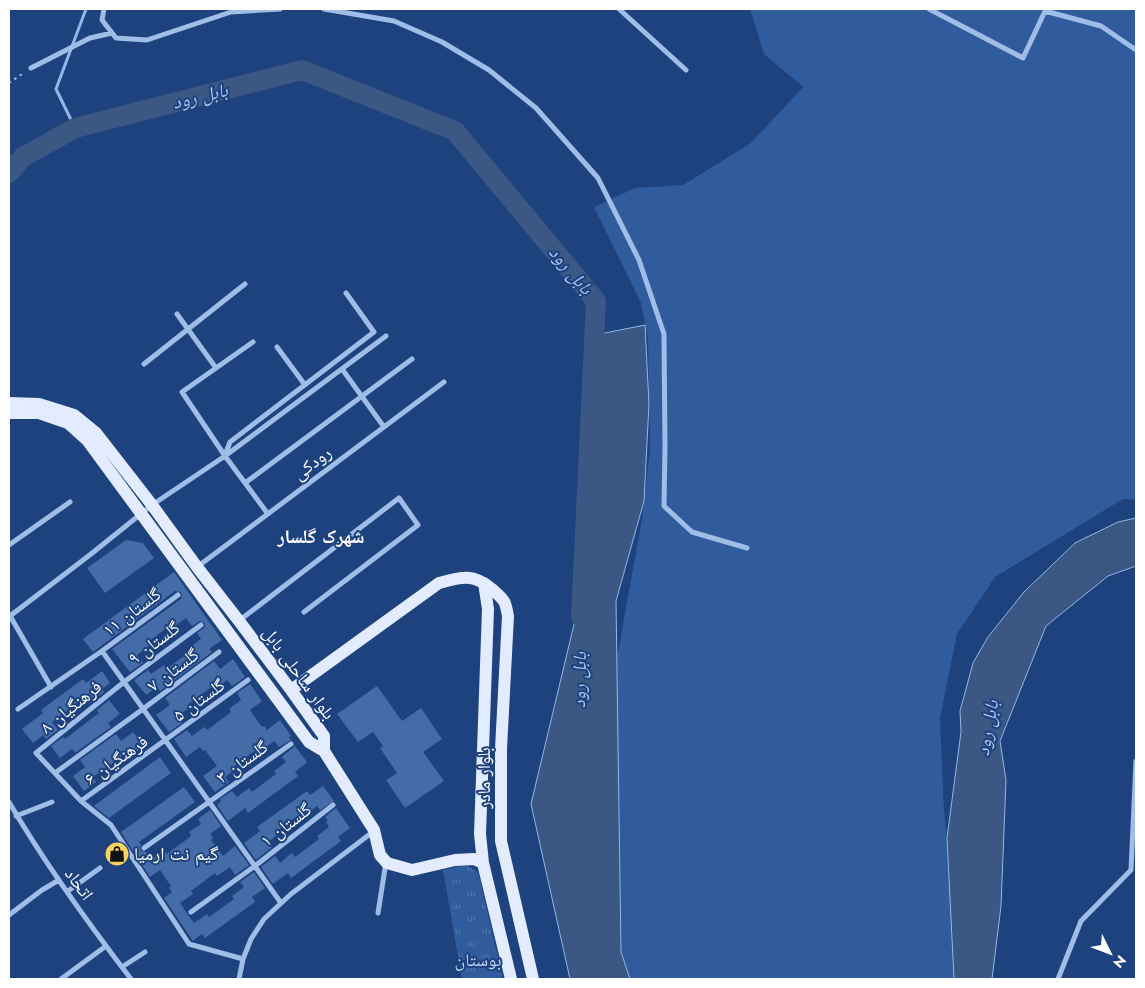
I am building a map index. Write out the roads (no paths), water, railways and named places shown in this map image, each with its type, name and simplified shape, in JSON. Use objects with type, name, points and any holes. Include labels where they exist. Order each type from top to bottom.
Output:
[{"type":"main road","name":"بلوار ساحلی بابل","points":[[9,403],[39,404],[74,415],[96,433],[152,504],[324,736],[324,751]]},
{"type":"main road","name":"بلوار ساحلی بابل","points":[[9,413],[40,413],[68,423],[87,440],[309,742],[324,751]]},
{"type":"main road","name":"بلوار مادر","points":[[291,690],[439,583],[460,578],[475,578],[505,600],[508,616],[501,749],[501,842],[533,979]]},
{"type":"main road","name":"بلوار مادر","points":[[484,583],[488,609],[480,834],[483,863],[511,979]]},
{"type":"main road","points":[[324,751],[374,830],[380,855],[386,861],[397,867],[412,870],[455,860],[474,859],[483,863]]},
{"type":"street","points":[[104,9],[102,20],[116,38],[147,40],[231,12],[280,9]]},
{"type":"street","points":[[324,9],[394,21],[442,42],[489,70],[536,108],[598,178],[639,260],[664,334],[664,506],[692,532],[746,548]]},
{"type":"street","points":[[619,9],[686,70]]},
{"type":"street","points":[[929,9],[1023,58],[1045,10],[1101,26],[1136,50]]},
{"type":"street","points":[[31,68],[90,38],[112,33]]},
{"type":"street","points":[[144,364],[187,328],[246,284]]},
{"type":"street","points":[[225,456],[230,442],[374,332],[346,293]]},
{"type":"street","points":[[177,314],[216,368]]},
{"type":"street","points":[[51,687],[9,615],[91,554],[152,504],[225,456],[386,336]]},
{"type":"street","points":[[253,342],[182,392],[225,456],[268,514]]},
{"type":"street","points":[[277,347],[305,385]]},
{"type":"street","points":[[245,483],[412,359]]},
{"type":"street","points":[[342,369],[384,427]]},
{"type":"street","name":"رودکی","points":[[197,567],[444,382]]},
{"type":"street","points":[[240,621],[399,498],[418,525],[304,612]]},
{"type":"street","points":[[9,545],[70,502]]},
{"type":"street","name":"گلستان ۱۱","points":[[18,710],[178,595]]},
{"type":"street","name":"گلستان ۹","points":[[124,682],[201,625]]},
{"type":"street","points":[[102,651],[281,903]]},
{"type":"street","name":"گلستان ۷","points":[[55,773],[219,652]]},
{"type":"street","name":"گلستان ۵","points":[[166,741],[248,680]]},
{"type":"street","name":"فرهنگیان ۸","points":[[55,773],[36,753],[124,682]]},
{"type":"street","name":"فرهنگیان ۶","points":[[81,800],[166,741]]},
{"type":"street","name":"گلستان ۳","points":[[144,848],[291,744]]},
{"type":"street","points":[[1058,979],[1080,920],[1131,870],[1136,761]]},
{"type":"street","points":[[55,773],[81,800],[111,825],[189,944],[243,959]]},
{"type":"street","name":"اتحاد","points":[[9,802],[16,816],[59,880],[132,979]]},
{"type":"street","points":[[16,816],[52,802]]},
{"type":"street","name":"گلستان ۱","points":[[191,912],[255,866],[333,805]]},
{"type":"street","points":[[239,979],[243,959],[251,939],[264,919],[290,894],[374,830]]},
{"type":"street","points":[[378,913],[386,861]]},
{"type":"street","points":[[68,892],[100,868]]},
{"type":"street","points":[[9,915],[42,890],[59,880]]},
{"type":"street","points":[[61,979],[106,946]]},
{"type":"street","points":[[122,967],[145,952]]},
{"type":"water","points":[[645,325],[649,404],[644,501],[616,601],[621,952],[630,979],[570,979],[531,804],[582,591],[595,335]]},
{"type":"water","points":[[1136,518],[1136,566],[1108,576],[1046,626],[1000,741],[1006,780],[1001,906],[992,979],[954,979],[947,838],[961,732],[960,711],[973,663],[988,637],[1024,592],[1075,543],[1118,522]]},
{"type":"waterway","points":[[75,128],[56,89],[86,9]]},
{"type":"waterway","name":"بابل رود","points":[[9,173],[23,157],[75,128],[302,70],[455,131],[596,301],[581,617]]},
{"type":"place","name":"گیم نت ارمیا","points":[[117,854]]},
{"type":"district","name":"شهرک گلسار","points":[[321,536]]},
{"type":"park label","name":"بوستان","points":[[478,960]]}]
